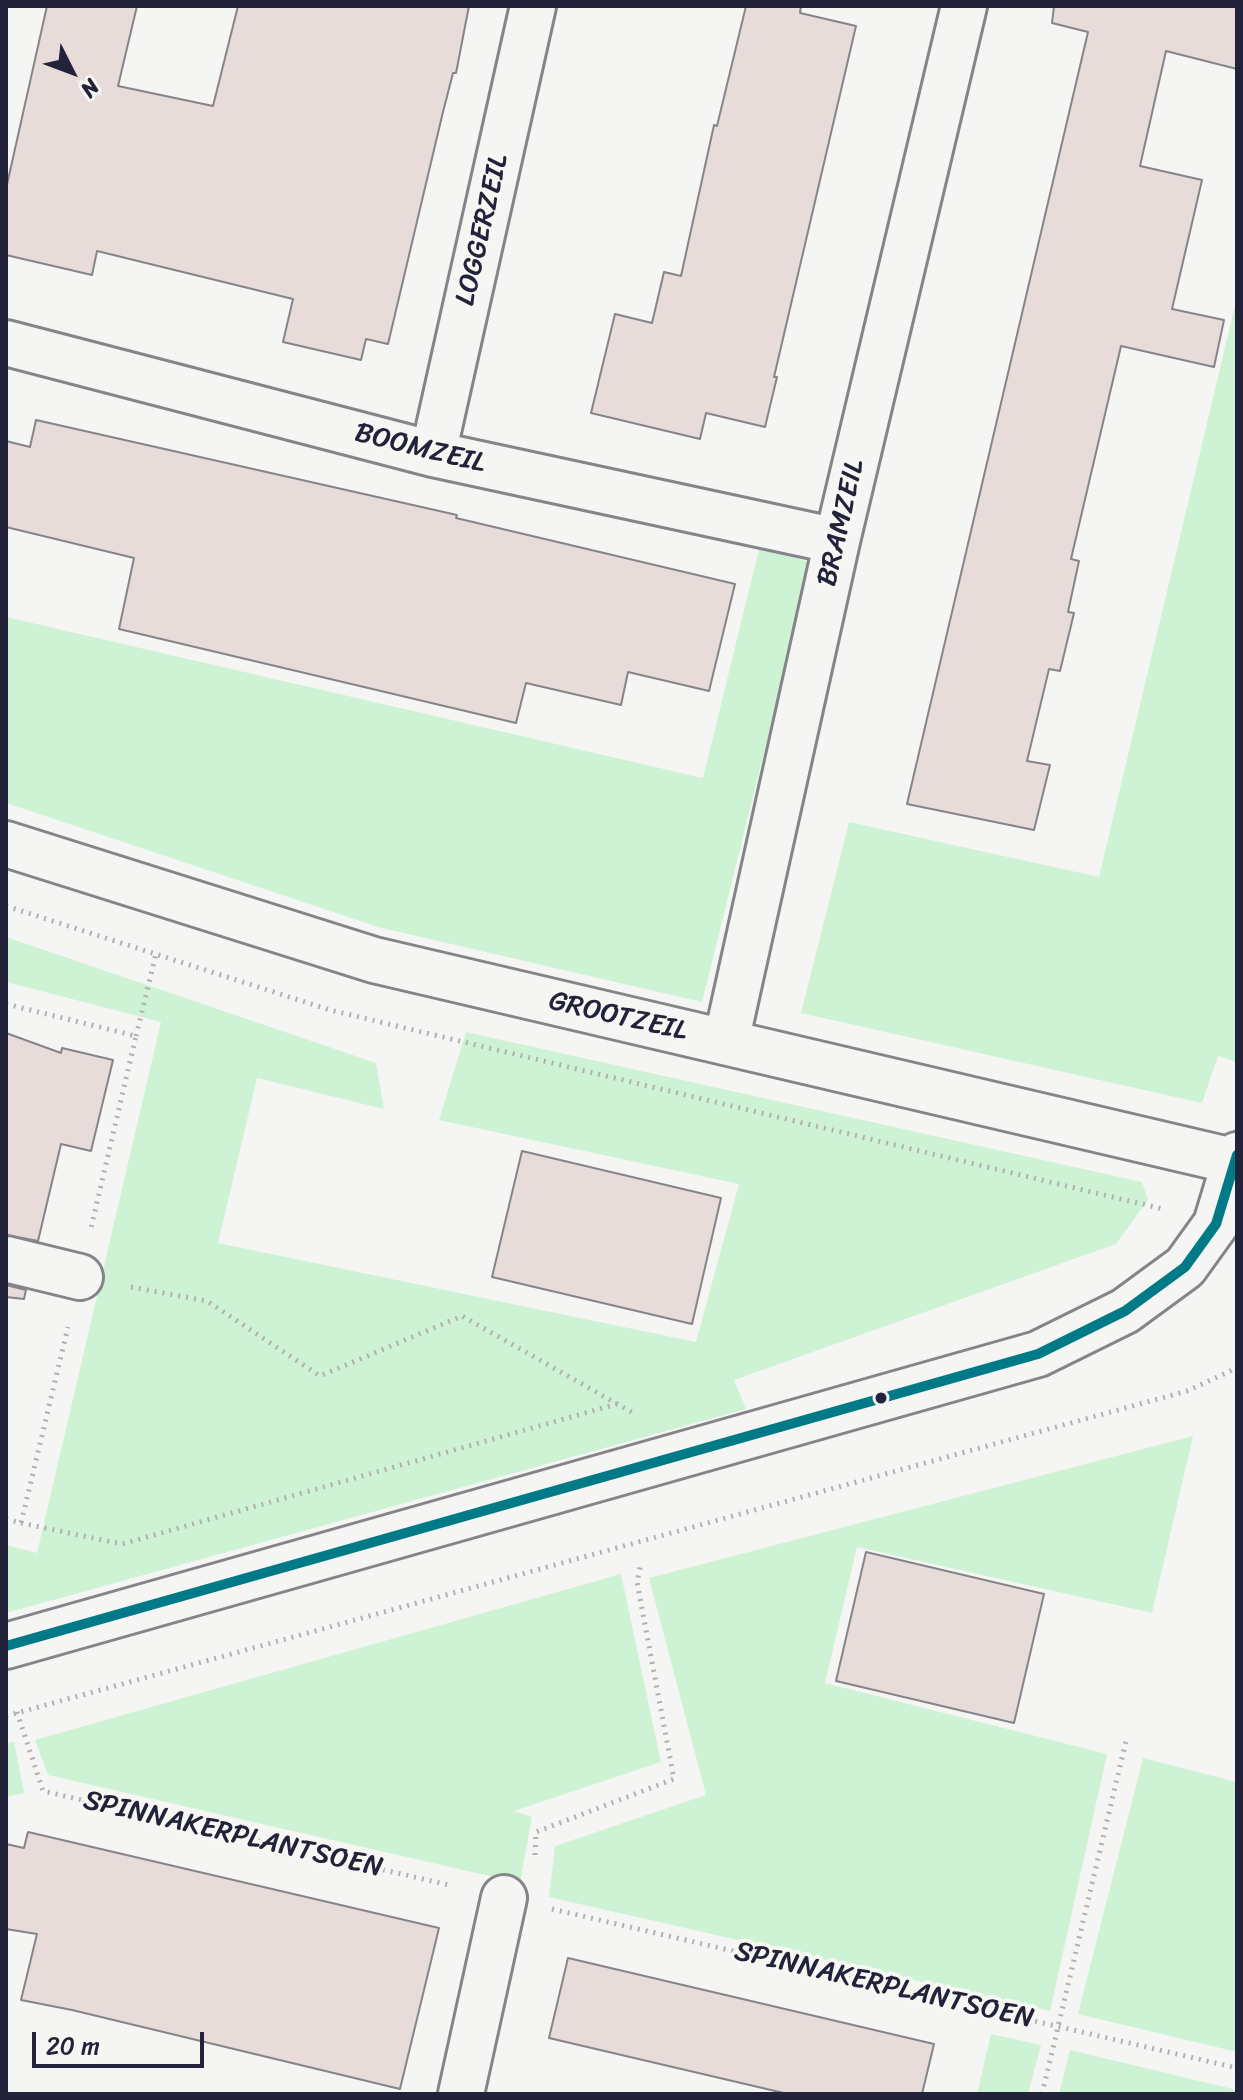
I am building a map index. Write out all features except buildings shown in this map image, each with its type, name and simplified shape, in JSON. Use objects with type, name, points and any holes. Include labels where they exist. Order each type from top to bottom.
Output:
[{"type":"street","name":"LOGGERZEIL","points":[[433,454],[533,6]]},
{"type":"street","name":"BRAMZEIL","points":[[726,1042],[837,541],[964,6]]},
{"type":"street","name":"BOOMZEIL","points":[[6,343],[433,454],[837,541]]},
{"type":"street","name":"GROOTZEIL","points":[[6,844],[374,960],[1236,1160]]},
{"type":"street","points":[[6,1646],[1038,1354],[1125,1311],[1185,1267],[1216,1224],[1236,1160]]},
{"type":"street","points":[[6,1259],[80,1277]]},
{"type":"street","points":[[461,2094],[518,1901]]},
{"type":"path","points":[[6,906],[330,1010],[1165,1210]]},
{"type":"path","points":[[136,1036],[156,954]]},
{"type":"path","points":[[80,1277],[207,1301],[320,1376],[462,1316],[639,1415]]},
{"type":"path","points":[[6,1716],[1187,1391],[1237,1368]]},
{"type":"path","points":[[21,1523],[122,1544],[617,1404]]},
{"type":"path","points":[[518,1901],[536,1832],[674,1779],[637,1582],[641,1563]]},
{"type":"path","name":"SPINNAKERPLANTSOEN","points":[[17,1712],[43,1791],[1237,2068]]},
{"type":"path","points":[[1042,2094],[1126,1741]]},
{"type":"green space","points":[[1237,297],[1237,1062],[1218,1056],[1202,1103],[801,1013],[849,822],[1099,877]]},
{"type":"green space","points":[[760,545],[811,563],[702,1002],[378,927],[6,803],[6,617],[703,778]]},
{"type":"green space","points":[[6,937],[376,1063],[384,1109],[257,1078],[218,1243],[696,1342],[739,1184],[439,1120],[466,1032],[1142,1182],[1148,1200],[1116,1244],[734,1380],[746,1409],[6,1613],[6,1545],[37,1553],[161,1022],[6,982]]},
{"type":"green space","points":[[1193,1436],[1152,1613],[857,1547],[825,1683],[1107,1754],[1050,2011],[549,1897],[555,1846],[706,1795],[649,1578]]},
{"type":"green space","points":[[621,1574],[661,1762],[514,1811],[532,1817],[520,1883],[48,1775],[35,1740]]},
{"type":"green space","points":[[14,1741],[24,1793],[6,1797],[6,1744]]},
{"type":"green space","points":[[1143,1758],[1237,1782],[1237,2052],[1078,2014]]},
{"type":"green space","points":[[991,2034],[1041,2045],[1028,2094],[977,2094]]},
{"type":"green space","points":[[1070,2050],[1237,2090],[1237,2094],[1059,2094]]},
{"type":"transit line","points":[[6,1646],[1038,1354],[1125,1311],[1185,1267],[1216,1224],[1237,1155]]}]
